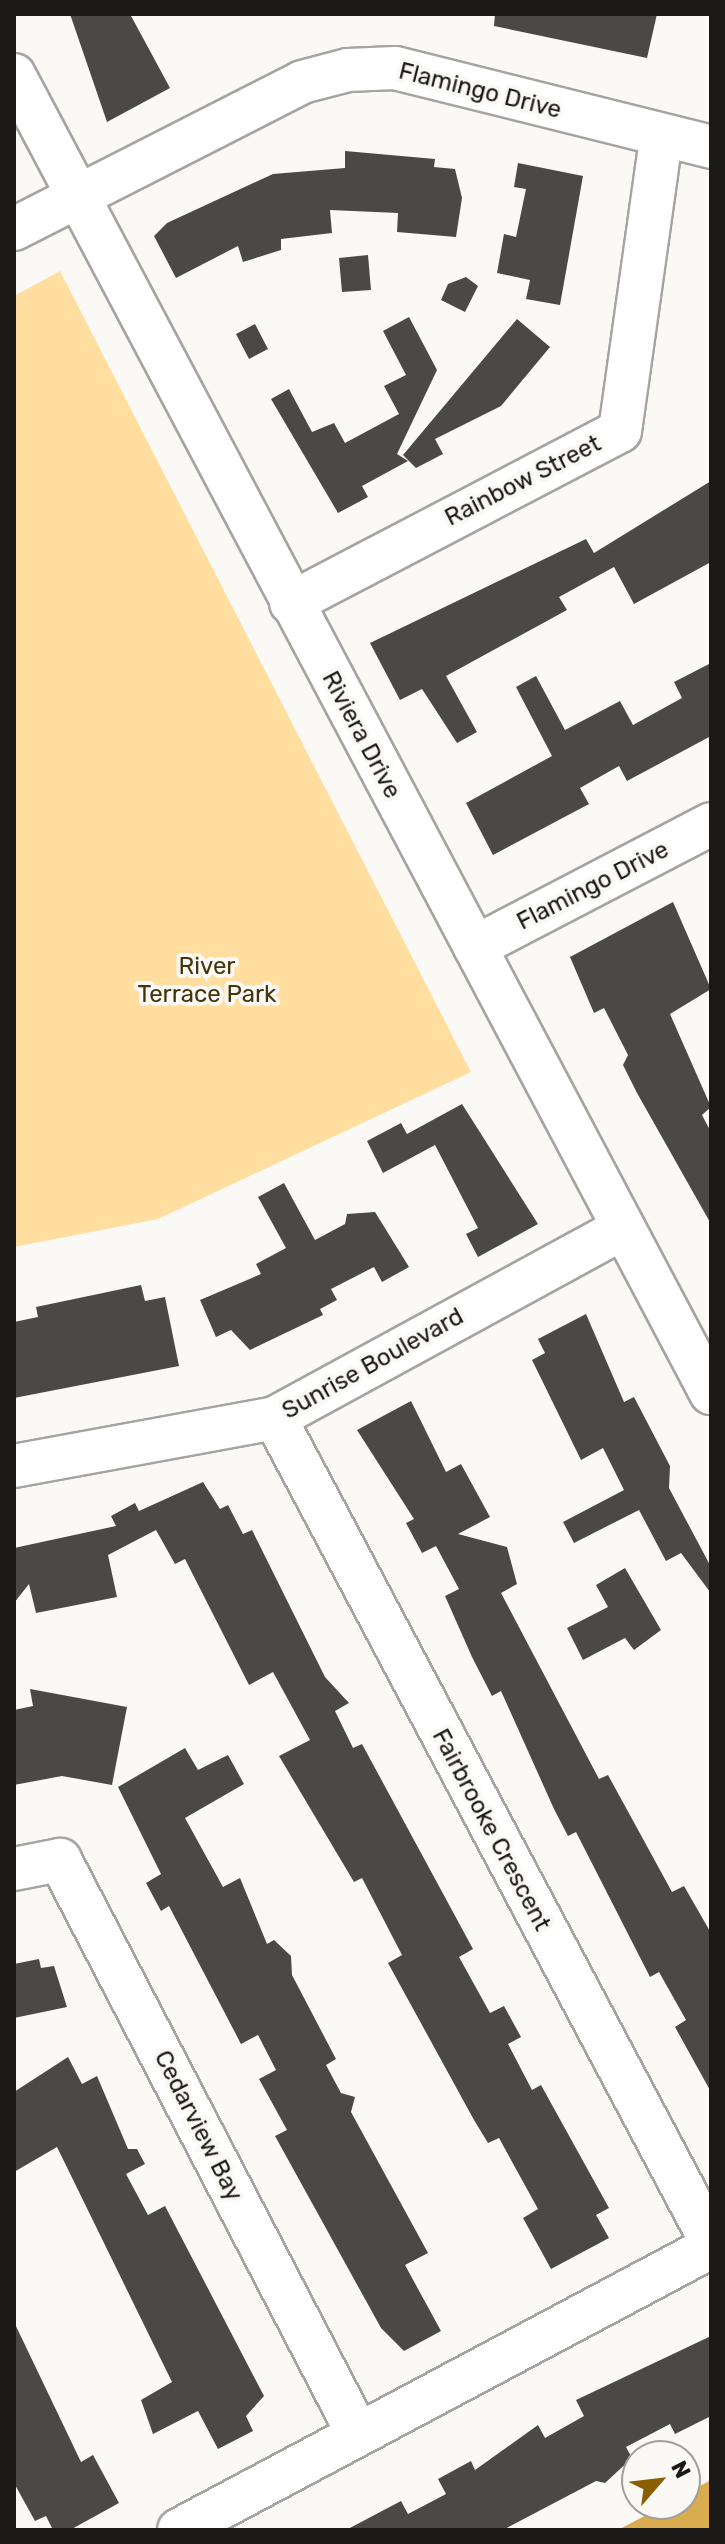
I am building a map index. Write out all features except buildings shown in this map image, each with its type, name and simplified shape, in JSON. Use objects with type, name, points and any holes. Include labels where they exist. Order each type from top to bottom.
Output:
[{"type":"street","name":"Flamingo Drive","points":[[14,229],[80,192],[302,82],[348,70],[395,68],[661,138],[711,147]]},
{"type":"street","name":"Riviera Drive","points":[[14,75],[80,192],[291,603],[621,1229],[711,1393]]},
{"type":"street","name":"Rainbow Street","points":[[291,603],[620,431],[661,138]]},
{"type":"street","name":"Flamingo Drive","points":[[475,947],[711,824]]},
{"type":"street","name":"Sunrise Boulevard","points":[[14,1466],[275,1418],[621,1229]]},
{"type":"street","name":"Fairbrooke Crescent","points":[[179,2530],[711,2244],[275,1418]]},
{"type":"street","name":"Cedarview Bay","points":[[14,1869],[60,1860],[358,2434]]},
{"type":"green space","name":"River Terrace Park","points":[[60,271],[471,1072],[158,1219],[14,1247],[14,296]]},
{"type":"shaded area","points":[[711,2480],[711,2530],[618,2530],[637,2520],[701,2520],[701,2485]]}]
